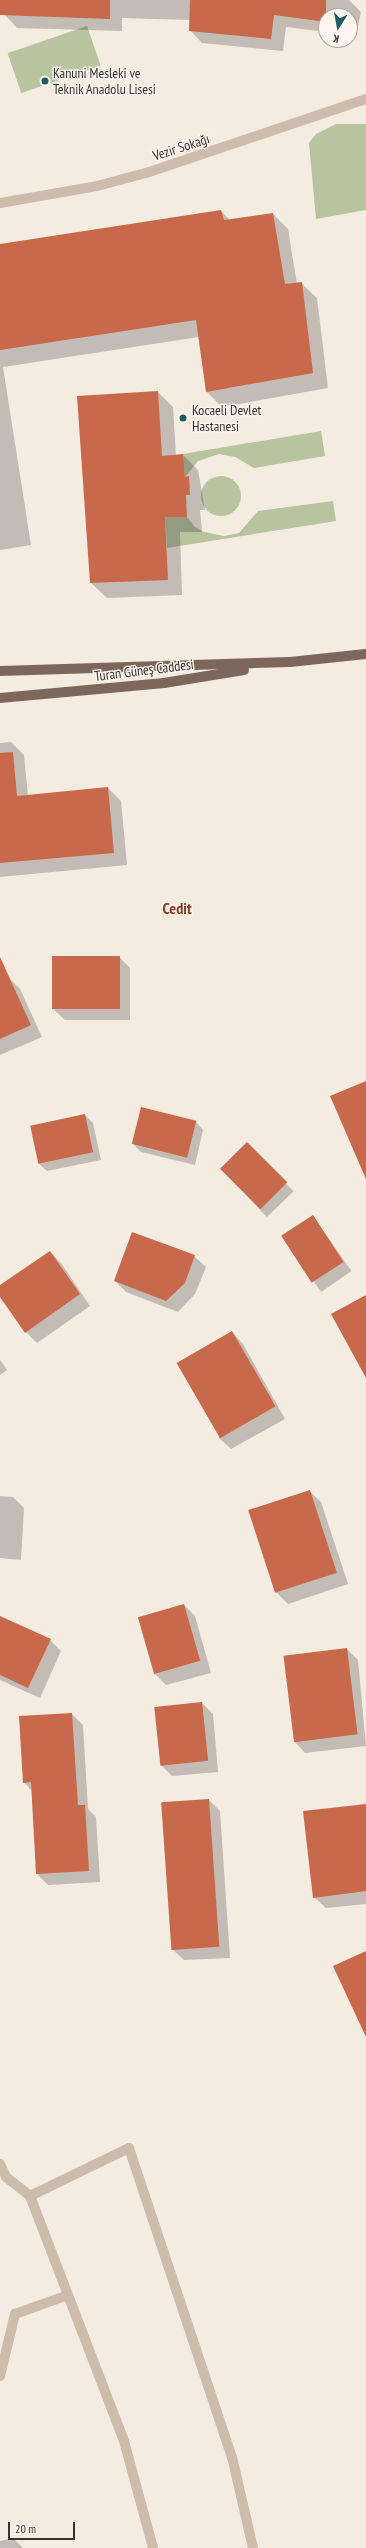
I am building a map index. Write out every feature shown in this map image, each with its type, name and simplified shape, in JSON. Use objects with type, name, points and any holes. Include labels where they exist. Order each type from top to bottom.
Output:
[{"type":"main road","name":"Turan Güneş Caddesi","points":[[0,698],[164,683],[290,662],[366,654]]},
{"type":"main road","name":"Turan Güneş Caddesi","points":[[0,671],[290,662]]},
{"type":"street","name":"Vezir Sokağı","points":[[0,203],[97,186],[146,173],[366,99]]},
{"type":"street","points":[[30,2196],[129,2148],[232,2457],[253,2548]]},
{"type":"street","points":[[0,2164],[6,2177],[30,2196],[124,2441],[153,2548]]},
{"type":"street","points":[[0,2376],[15,2314],[68,2295]]},
{"type":"green space","points":[[87,26],[101,66],[21,93],[8,53]]},
{"type":"green space","points":[[336,124],[366,124],[366,210],[316,219],[309,143],[316,134]]},
{"type":"green space","points":[[321,431],[325,456],[254,468],[235,457],[219,454],[198,461],[185,477],[183,454]]},
{"type":"green space","points":[[225,476],[232,479],[238,485],[241,496],[240,504],[232,513],[225,516],[217,516],[210,513],[202,504],[201,492],[204,485],[213,477]]},
{"type":"green space","points":[[333,501],[336,521],[167,548],[165,517],[187,517],[195,527],[204,532],[224,536],[239,533],[258,511]]},
{"type":"building","points":[[0,0],[110,0],[110,19],[0,15]]},
{"type":"building","points":[[190,0],[326,0],[326,8],[318,8],[318,21],[274,15],[271,39],[189,31]]},
{"type":"building","points":[[221,210],[224,220],[273,213],[285,284],[302,282],[313,373],[206,392],[196,320],[0,350],[0,244]]},
{"type":"building","points":[[158,391],[162,456],[183,454],[185,477],[189,476],[190,495],[186,495],[187,517],[165,517],[168,580],[90,583],[77,396]]},
{"type":"building","points":[[13,752],[17,796],[108,787],[114,853],[0,863],[0,753]]},
{"type":"building","points":[[52,956],[120,956],[120,1009],[52,1009]]},
{"type":"building","points":[[0,957],[31,1025],[0,1039]]},
{"type":"building","points":[[366,1081],[366,1179],[330,1096]]},
{"type":"building","points":[[141,1107],[196,1121],[187,1158],[132,1144]]},
{"type":"building","points":[[85,1114],[93,1152],[38,1164],[30,1126]]},
{"type":"building","points":[[247,1142],[287,1182],[260,1209],[220,1169]]},
{"type":"building","points":[[313,1215],[343,1262],[312,1283],[281,1236]]},
{"type":"building","points":[[132,1232],[195,1255],[185,1283],[166,1301],[114,1281]]},
{"type":"building","points":[[50,1251],[80,1294],[25,1333],[0,1297],[0,1285]]},
{"type":"building","points":[[366,1295],[366,1378],[331,1314]]},
{"type":"building","points":[[232,1331],[276,1406],[220,1438],[177,1363]]},
{"type":"building","points":[[310,1490],[337,1573],[275,1593],[248,1510]]},
{"type":"building","points":[[184,1604],[200,1661],[154,1674],[138,1617]]},
{"type":"building","points":[[0,1616],[51,1639],[28,1688],[0,1675]]},
{"type":"building","points":[[347,1648],[358,1734],[294,1742],[283,1656]]},
{"type":"building","points":[[202,1702],[208,1761],[160,1766],[154,1707]]},
{"type":"building","points":[[72,1713],[78,1805],[85,1805],[89,1871],[36,1874],[31,1782],[23,1783],[19,1716]]},
{"type":"building","points":[[209,1799],[219,1947],[171,1950],[161,1802]]},
{"type":"building","points":[[366,1804],[366,1891],[313,1898],[303,1811]]},
{"type":"building","points":[[366,1951],[366,2037],[333,1966]]},
{"type":"place","name":"Kanuni Mesleki ve Teknik Anadolu Lisesi","points":[[45,81]]},
{"type":"place","name":"Kocaeli Devlet Hastanesi","points":[[183,418]]},
{"type":"district","name":"Cedit","points":[[177,908]]}]
